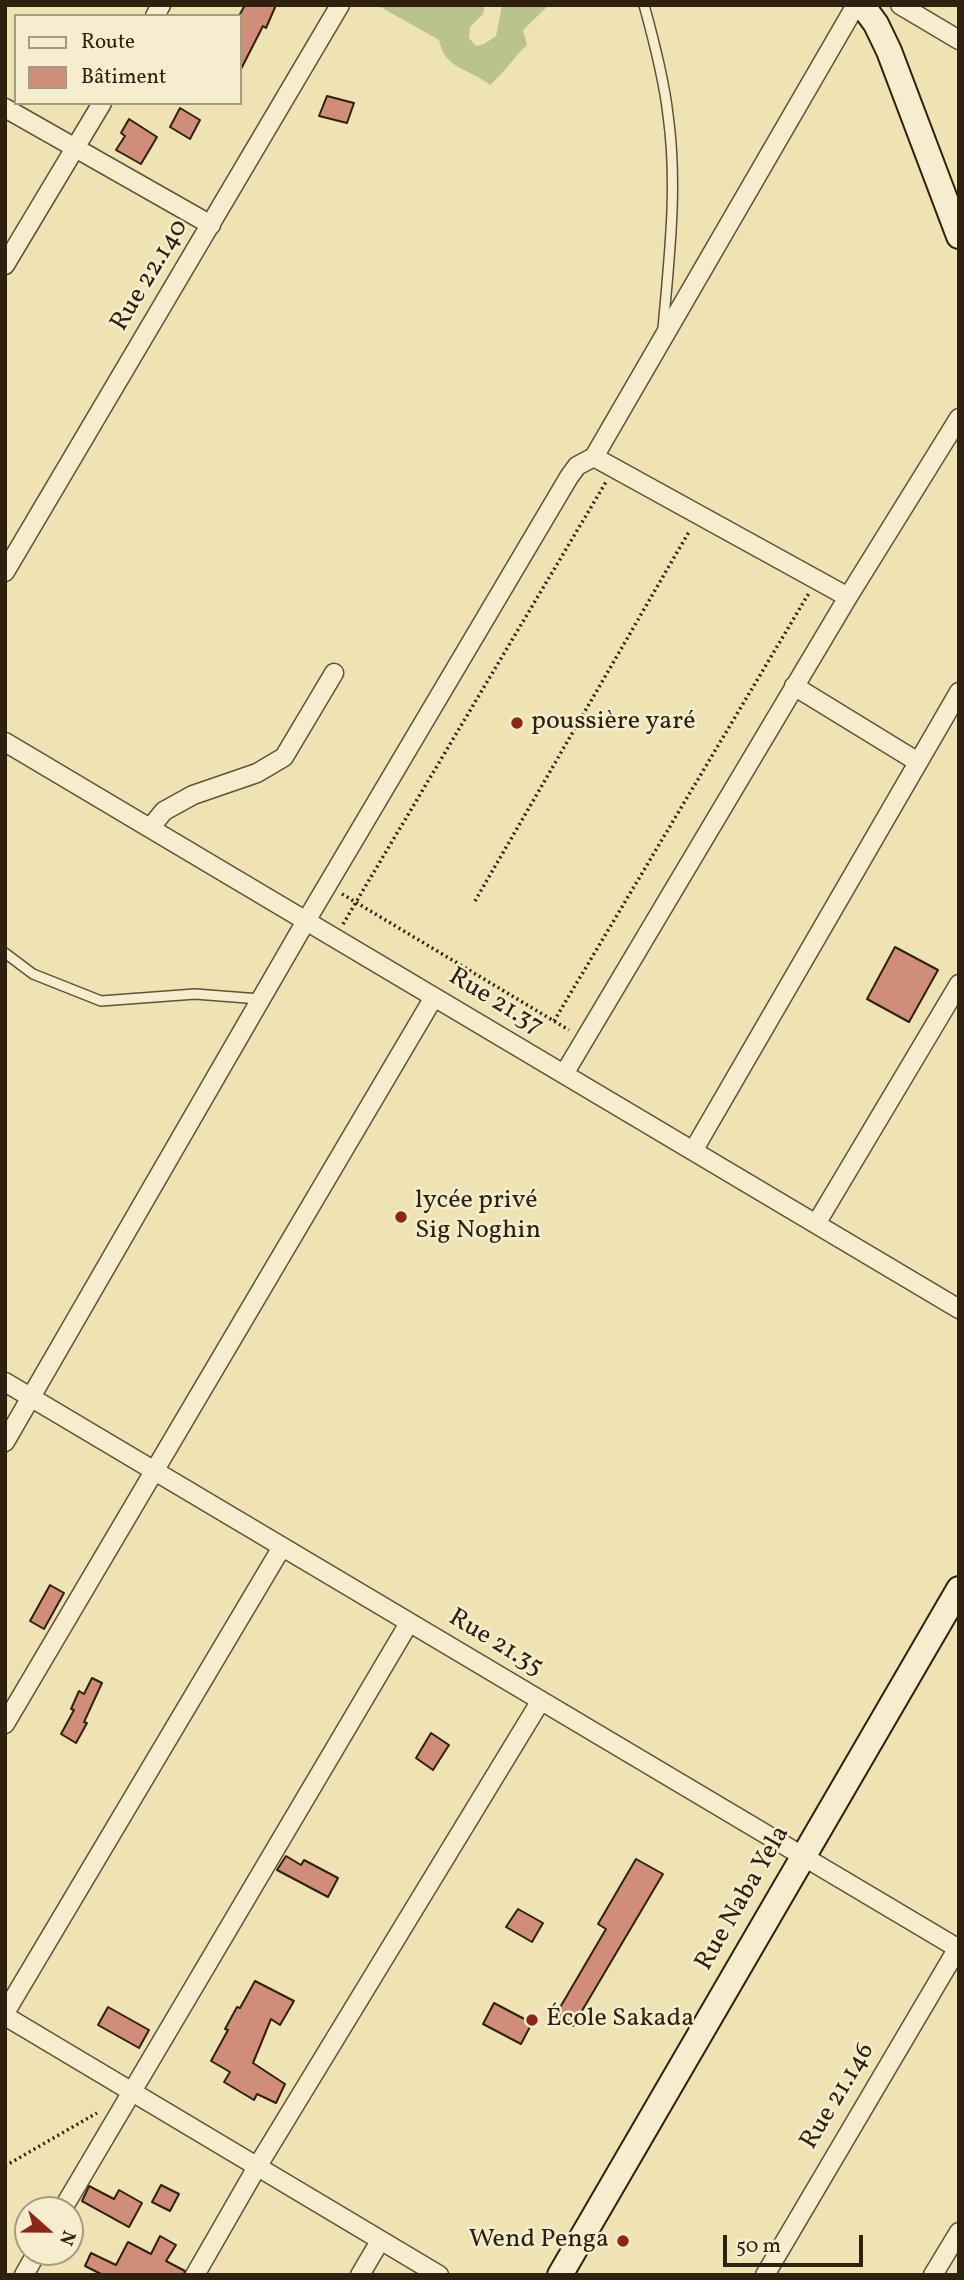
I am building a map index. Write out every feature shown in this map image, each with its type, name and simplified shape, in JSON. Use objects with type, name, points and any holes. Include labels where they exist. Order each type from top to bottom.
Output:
[{"type":"street","name":"Rue 22.140","points":[[5,572],[340,5]]},
{"type":"street","points":[[5,1442],[306,921],[569,477],[577,466],[594,457],[856,5]]},
{"type":"street","points":[[863,5],[889,51],[954,198],[959,236]]},
{"type":"street","points":[[900,5],[959,40]]},
{"type":"street","points":[[5,265],[101,105]]},
{"type":"street","points":[[5,108],[211,225]]},
{"type":"street","points":[[564,1074],[794,686],[959,418]]},
{"type":"street","points":[[594,457],[848,597]]},
{"type":"street","points":[[150,828],[164,811],[193,795],[257,773],[284,757],[334,673]]},
{"type":"street","points":[[794,686],[918,762]]},
{"type":"street","points":[[693,1151],[959,692]]},
{"type":"street","name":"Rue 21.37","points":[[5,742],[959,1309]]},
{"type":"street","points":[[816,1224],[959,984]]},
{"type":"street","points":[[5,1724],[434,997]]},
{"type":"street","name":"Rue 21.35","points":[[5,1382],[802,1858],[958,1948]]},
{"type":"street","points":[[282,1547],[5,2014],[132,2093],[439,2275]]},
{"type":"street","name":"Rue Naba Yela","points":[[560,2275],[959,1589]]},
{"type":"street","points":[[70,2196],[409,1623]]},
{"type":"street","points":[[195,2275],[257,2167],[540,1702]]},
{"type":"street","name":"Rue 21.146","points":[[765,2275],[958,1948]]},
{"type":"street","points":[[933,2275],[959,2232]]},
{"type":"street","points":[[360,2275],[380,2241]]},
{"type":"lane","points":[[644,5],[668,115],[673,174],[662,341]]},
{"type":"lane","points":[[5,953],[33,974],[101,1001],[195,993],[261,1000]]},
{"type":"path","points":[[335,938],[614,469]]},
{"type":"path","points":[[475,901],[699,515]]},
{"type":"path","points":[[554,1021],[817,580]]},
{"type":"path","points":[[328,885],[585,1038]]},
{"type":"path","points":[[5,2166],[100,2112]]},
{"type":"green space","points":[[377,5],[485,5],[483,14],[470,27],[469,38],[476,46],[496,36],[502,5],[549,5],[523,30],[527,45],[490,85],[452,63],[442,50],[439,40]]},
{"type":"building","points":[[245,5],[276,5],[266,28],[263,26],[242,67],[242,14]]},
{"type":"building","points":[[327,96],[354,103],[347,123],[319,116]]},
{"type":"building","points":[[180,108],[200,120],[190,139],[170,127]]},
{"type":"building","points":[[129,119],[157,137],[141,164],[116,150],[125,136],[121,133]]},
{"type":"building","points":[[895,947],[938,970],[909,1022],[867,999]]},
{"type":"building","points":[[50,1585],[64,1593],[44,1629],[30,1621]]},
{"type":"building","points":[[92,1678],[102,1683],[84,1722],[87,1723],[76,1743],[61,1734],[74,1710],[71,1709],[79,1691],[84,1694]]},
{"type":"building","points":[[431,1733],[449,1745],[433,1770],[416,1758]]},
{"type":"building","points":[[286,1856],[301,1865],[304,1860],[338,1878],[328,1897],[277,1870]]},
{"type":"building","points":[[636,1859],[663,1874],[573,2026],[555,2016],[606,1929],[598,1924]]},
{"type":"building","points":[[518,1909],[543,1923],[532,1942],[506,1927]]},
{"type":"building","points":[[255,1981],[294,2001],[280,2025],[271,2019],[253,2063],[285,2084],[276,2103],[257,2094],[254,2100],[224,2082],[230,2072],[211,2061],[237,2007],[240,2008]]},
{"type":"building","points":[[494,2003],[532,2023],[521,2044],[483,2024]]},
{"type":"building","points":[[108,2007],[149,2030],[139,2048],[98,2025]]},
{"type":"building","points":[[161,2185],[179,2194],[170,2211],[152,2202]]},
{"type":"building","points":[[89,2186],[114,2199],[119,2190],[142,2203],[129,2227],[84,2202]]},
{"type":"building","points":[[160,2236],[176,2245],[166,2261],[185,2271],[184,2275],[103,2275],[85,2266],[91,2253],[116,2265],[128,2242],[151,2254]]},
{"type":"place","name":"poussière yaré","points":[[517,723]]},
{"type":"place","name":"lycée privé Sig Noghin","points":[[401,1217]]},
{"type":"place","name":"École Sakada","points":[[532,2020]]},
{"type":"place","name":"Wend Penga","points":[[623,2241]]}]
